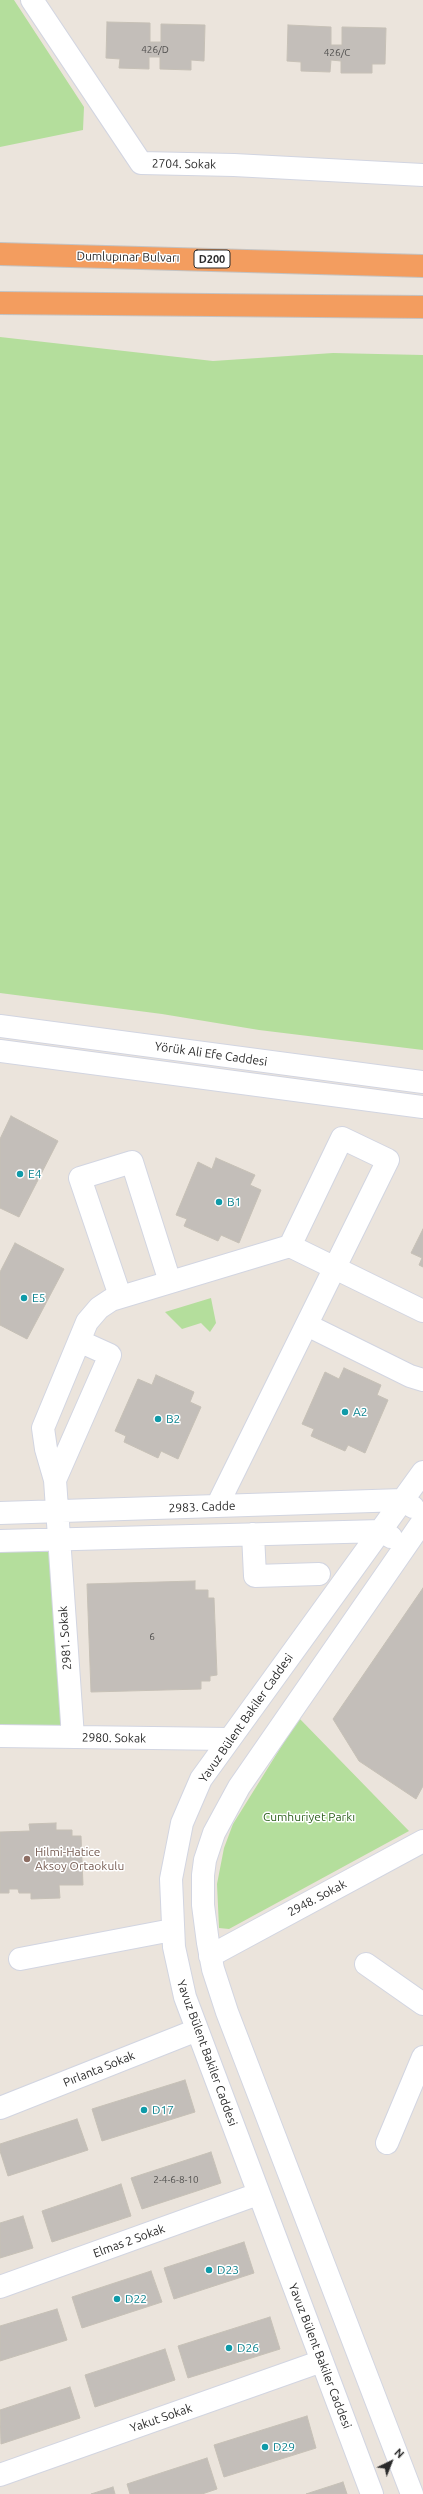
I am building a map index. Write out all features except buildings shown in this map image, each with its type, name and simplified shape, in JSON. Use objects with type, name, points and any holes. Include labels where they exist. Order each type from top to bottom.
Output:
[{"type":"highway","name":"Dumlupınar Bulvarı","points":[[0,254],[423,266]]},
{"type":"highway","points":[[0,303],[423,307]]},
{"type":"street","name":"2704. Sokak","points":[[32,0],[141,163],[234,164],[423,176]]},
{"type":"street","name":"Yörük Ali Efe Caddesi","points":[[0,1026],[423,1082]]},
{"type":"street","name":"Yörük Ali Efe Caddesi","points":[[0,1051],[423,1107]]},
{"type":"street","points":[[217,1506],[388,1160],[342,1138],[290,1246]]},
{"type":"street","points":[[120,1296],[80,1178],[132,1162],[170,1282]]},
{"type":"street","points":[[55,1480],[46,1449],[43,1428],[88,1322],[96,1311],[104,1304],[120,1296],[290,1246],[423,1311]]},
{"type":"street","points":[[307,1325],[410,1376],[423,1380]]},
{"type":"street","points":[[55,1480],[110,1355],[79,1341]]},
{"type":"street","name":"Yavuz Bülent Bakiler Caddesi","points":[[372,2494],[258,2194],[180,1980],[172,1930],[171,1879],[182,1823],[201,1779],[382,1531],[423,1472]]},
{"type":"street","name":"2981. Sokak","points":[[55,1480],[73,1737]]},
{"type":"street","points":[[403,1500],[423,1514]]},
{"type":"street","name":"2983. Cadde","points":[[0,1513],[403,1500]]},
{"type":"street","points":[[412,2494],[227,2012],[210,1956],[204,1917],[203,1875],[205,1860],[214,1832],[256,1759],[423,1521]]},
{"type":"street","points":[[0,1541],[382,1531],[405,1546]]},
{"type":"street","points":[[253,1534],[255,1576],[319,1574]]},
{"type":"street","name":"2980. Sokak","points":[[0,1736],[228,1740]]},
{"type":"street","name":"2948. Sokak","points":[[210,1956],[423,1841]]},
{"type":"street","points":[[20,1959],[172,1930]]},
{"type":"street","points":[[366,1964],[423,2004]]},
{"type":"street","name":"Pırlanta Sokak","points":[[0,2108],[197,2030]]},
{"type":"street","points":[[386,2143],[423,2057]]},
{"type":"street","name":"Elmas 2 Sokak","points":[[0,2287],[258,2194]]},
{"type":"street","name":"Yakut Sokak","points":[[0,2475],[322,2361]]},
{"type":"green space","points":[[0,0],[14,0],[84,107],[83,130],[0,147]]},
{"type":"green space","points":[[0,337],[213,361],[333,353],[423,355],[423,1050],[259,1030],[162,1014],[0,993]]},
{"type":"green space","points":[[211,1298],[216,1323],[210,1332],[201,1323],[182,1329],[165,1312]]},
{"type":"green space","points":[[58,1539],[73,1737],[0,1736],[0,1541]]},
{"type":"green space","name":"Cumhuriyet Parkı","points":[[299,1718],[409,1831],[229,1929],[219,1928],[217,1884],[224,1848],[233,1824]]},
{"type":"place","name":"E4","points":[[20,1174]]},
{"type":"place","name":"B1","points":[[219,1202]]},
{"type":"place","name":"E5","points":[[24,1298]]},
{"type":"place","name":"A2","points":[[345,1412]]},
{"type":"place","name":"B2","points":[[158,1419]]},
{"type":"place","name":"Hilmi-Hatice Aksoy Ortaokulu","points":[[27,1859]]},
{"type":"place","name":"D17","points":[[144,2110]]},
{"type":"place","name":"D23","points":[[209,2270]]},
{"type":"place","name":"D22","points":[[117,2299]]},
{"type":"place","name":"D26","points":[[229,2348]]},
{"type":"place","name":"D29","points":[[265,2447]]}]
